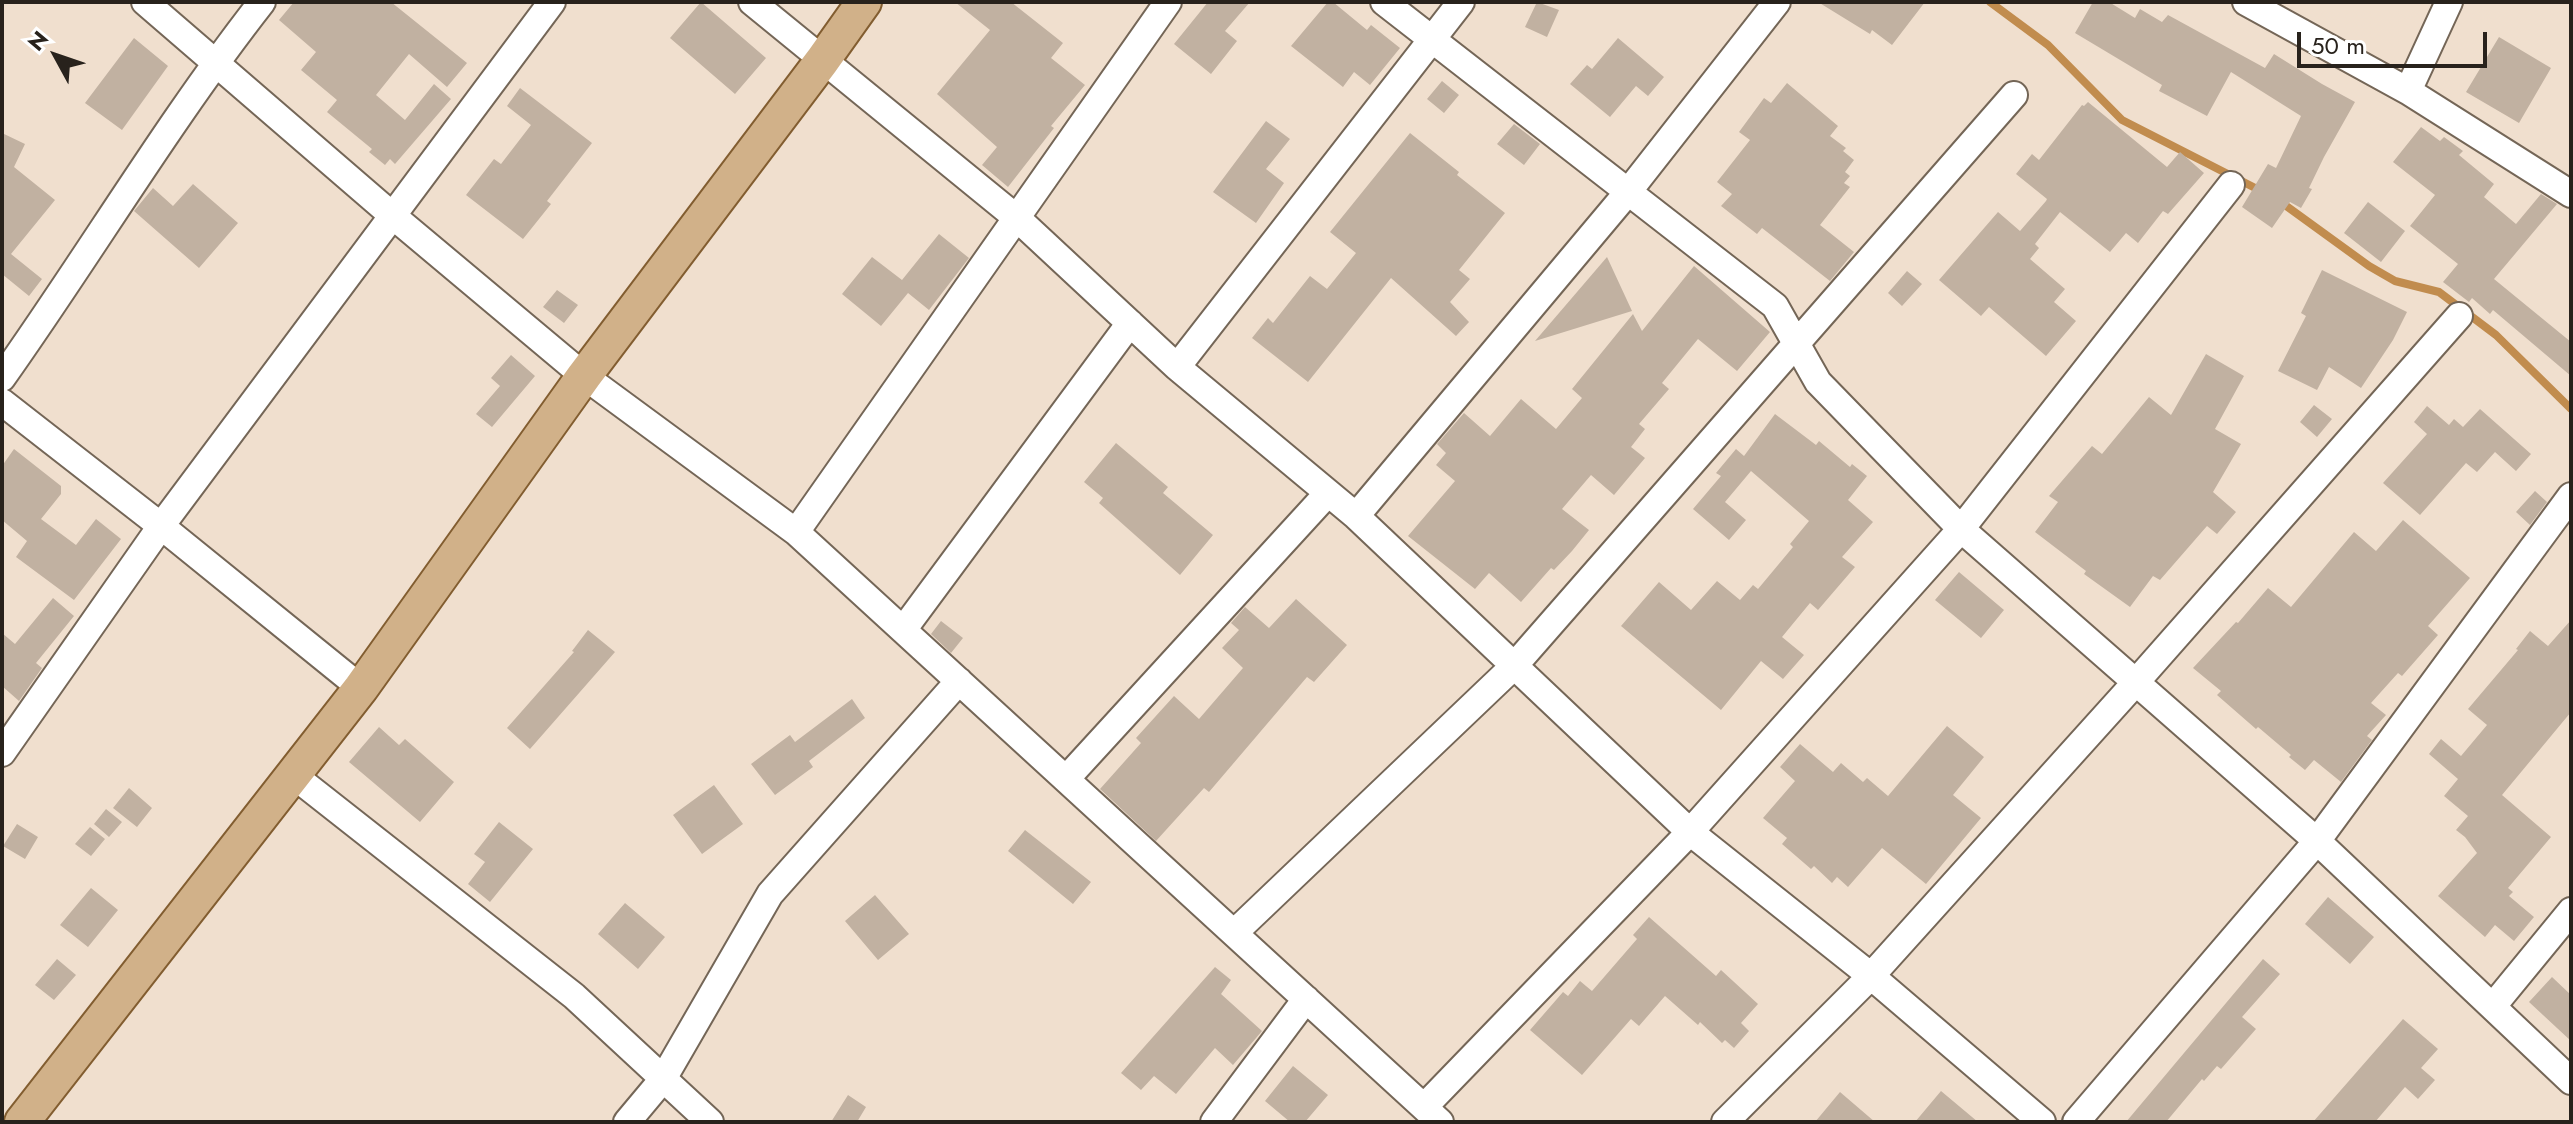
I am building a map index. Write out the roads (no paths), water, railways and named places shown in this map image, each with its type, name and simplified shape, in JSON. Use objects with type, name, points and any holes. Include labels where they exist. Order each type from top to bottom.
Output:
[{"type":"main road","points":[[22,1122],[361,688],[584,376],[864,2]]},
{"type":"street","points":[[145,2],[584,376],[796,532],[1432,1114],[1961,529],[2231,185]]},
{"type":"street","points":[[2,378],[64,292],[215,62],[262,2]]},
{"type":"street","points":[[2,753],[161,526],[552,2]]},
{"type":"street","points":[[752,2],[1018,219],[1177,367],[1356,516],[1690,832],[1871,976],[2042,1122]]},
{"type":"street","points":[[796,532],[1168,2]]},
{"type":"street","points":[[1384,2],[1775,306],[1818,382],[1961,529],[2317,841],[2571,1081]]},
{"type":"street","points":[[1177,367],[1461,2]]},
{"type":"street","points":[[1356,516],[1628,192],[1777,2]]},
{"type":"street","points":[[2246,2],[2408,91],[2571,194]]},
{"type":"street","points":[[2408,91],[2449,2]]},
{"type":"street","points":[[1234,933],[1514,666],[2014,95]]},
{"type":"street","points":[[1725,1122],[1871,976],[2459,316]]},
{"type":"street","points":[[903,630],[1130,323]]},
{"type":"street","points":[[2,402],[361,688]]},
{"type":"street","points":[[1066,779],[1328,493]]},
{"type":"street","points":[[2076,1122],[2317,841],[2571,496]]},
{"type":"street","points":[[627,1122],[663,1079],[770,894],[959,681]]},
{"type":"street","points":[[293,775],[574,996],[710,1122]]},
{"type":"street","points":[[2493,1006],[2571,911]]},
{"type":"street","points":[[1214,1122],[1306,999]]},
{"type":"waterway","points":[[1990,2],[2048,45],[2122,120],[2263,192]]},
{"type":"waterway","points":[[2278,200],[2369,266],[2395,281],[2439,292],[2496,335],[2571,409]]}]
